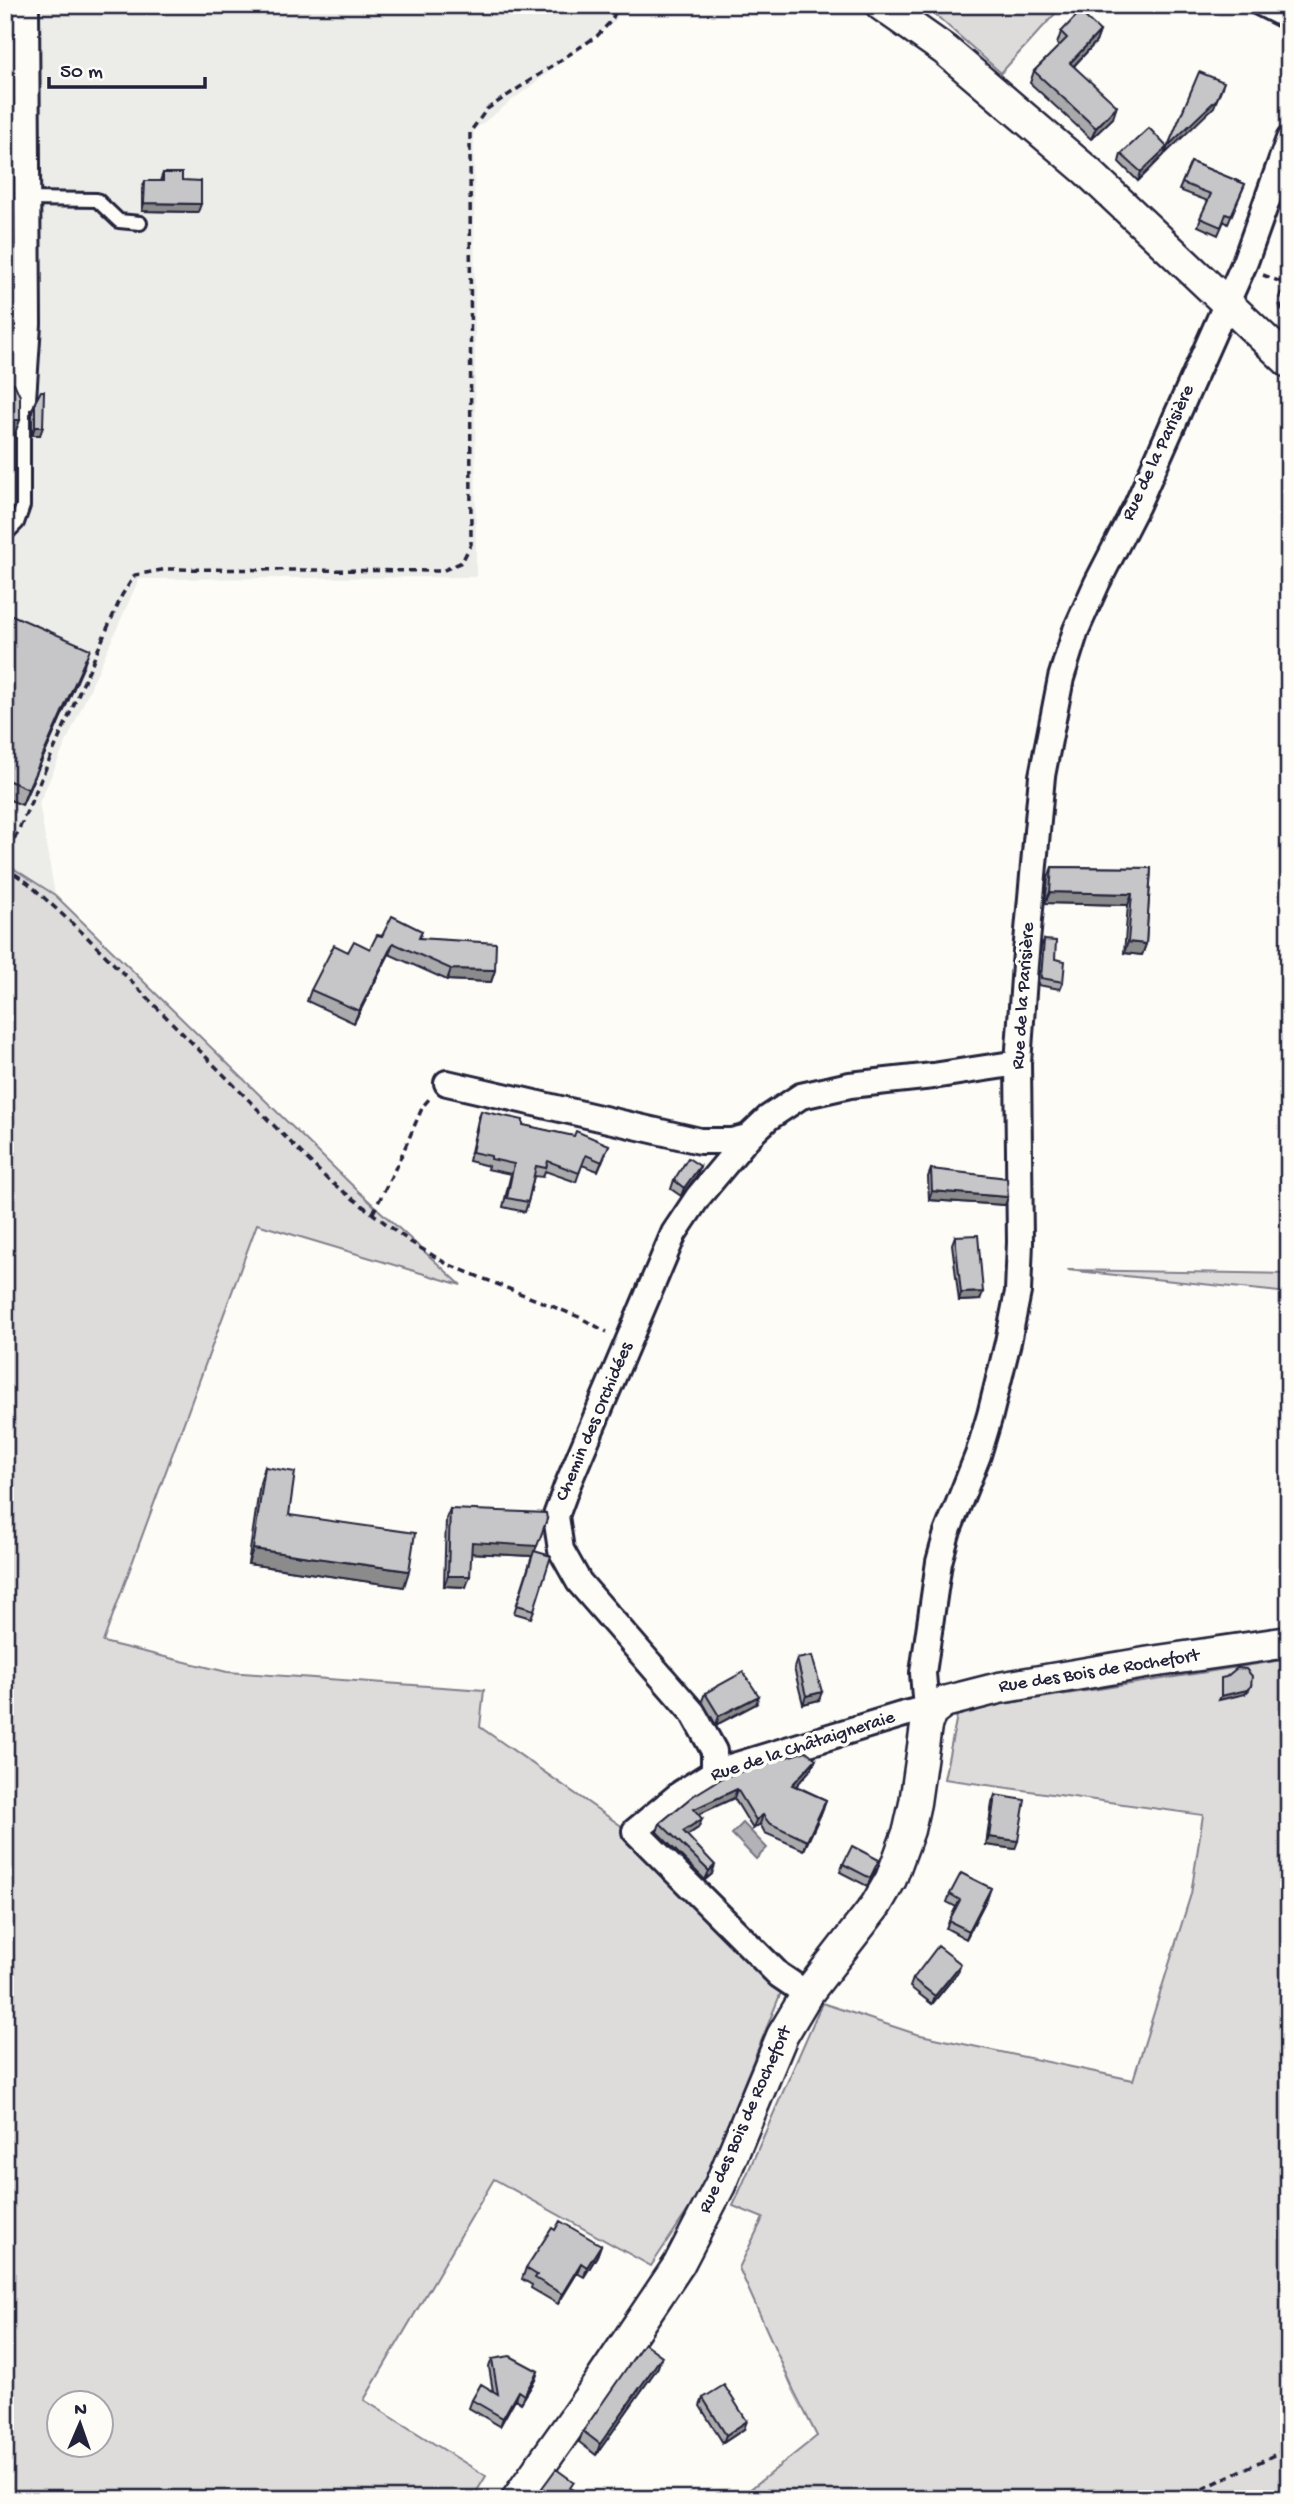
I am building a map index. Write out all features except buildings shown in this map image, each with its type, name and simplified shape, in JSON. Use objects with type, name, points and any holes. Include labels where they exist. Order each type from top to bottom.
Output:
[{"type":"street","points":[[23,399],[28,324],[27,210],[16,132],[26,5]]},
{"type":"street","points":[[881,5],[945,50],[1087,171],[1289,362]]},
{"type":"street","name":"Rue de la Parisière","points":[[932,1713],[925,1697],[923,1673],[939,1562],[990,1415],[1009,1342],[1018,1292],[1018,1063],[1042,776],[1061,678],[1086,607],[1136,505],[1245,262],[1289,139]]},
{"type":"street","name":"Chemin des Orchidées","points":[[714,1772],[714,1751],[693,1713],[579,1582],[561,1550],[556,1516],[674,1233],[698,1197],[748,1137],[768,1118],[801,1096],[850,1085],[1018,1063]]},
{"type":"street","points":[[447,1083],[700,1140],[732,1141],[748,1137]]},
{"type":"street","name":"Rue des Bois de Rochefort","points":[[517,2499],[679,2264],[719,2185],[782,2036],[807,1994],[876,1905],[891,1879],[909,1830],[926,1726],[932,1713],[944,1702],[999,1688],[1289,1642]]},
{"type":"street","name":"Rue de la Châtaigneraie","points":[[807,1994],[779,1975],[635,1831],[681,1794],[714,1772],[901,1715],[916,1711],[932,1713]]},
{"type":"lane","points":[[1254,6],[1289,24]]},
{"type":"lane","points":[[5,327],[16,312],[27,210],[97,200],[119,221],[140,223]]},
{"type":"lane","points":[[5,535],[17,523],[23,506],[23,399]]},
{"type":"path","points":[[5,861],[32,805],[122,595],[135,575],[167,569],[442,571],[462,562],[471,544],[470,132],[486,108],[597,36],[612,20],[618,5]]},
{"type":"path","points":[[1289,267],[1279,300],[1284,320],[1289,325]]},
{"type":"path","points":[[5,867],[28,883],[87,937],[327,1179],[409,1241],[447,1264],[579,1317],[628,1344]]},
{"type":"path","points":[[373,1213],[423,1106],[437,1089],[447,1083]]},
{"type":"path","points":[[1181,2499],[1289,2448]]},
{"type":"shaded area","points":[[5,5],[621,5],[616,20],[474,130],[476,577],[139,579],[39,803],[55,895],[5,863]]},
{"type":"shaded area","points":[[920,5],[1063,5],[1001,73],[938,17]]},
{"type":"shaded area","points":[[5,863],[55,895],[358,1191],[461,1285],[257,1224],[103,1642],[227,1672],[484,1690],[480,1727],[620,1825],[782,1990],[700,2192],[651,2266],[494,2179],[364,2400],[486,2476],[472,2499],[5,2499]]},
{"type":"shaded area","points":[[1067,1270],[1289,1274],[1289,1293]]},
{"type":"shaded area","points":[[1289,1659],[1289,2499],[738,2499],[817,2436],[739,2268],[763,2218],[733,2206],[822,2003],[916,2034],[1133,2080],[1191,1894],[1203,1815],[944,1779],[958,1711]]},
{"type":"shaded area","points":[[743,1823],[767,1848],[756,1859],[732,1834]]}]
